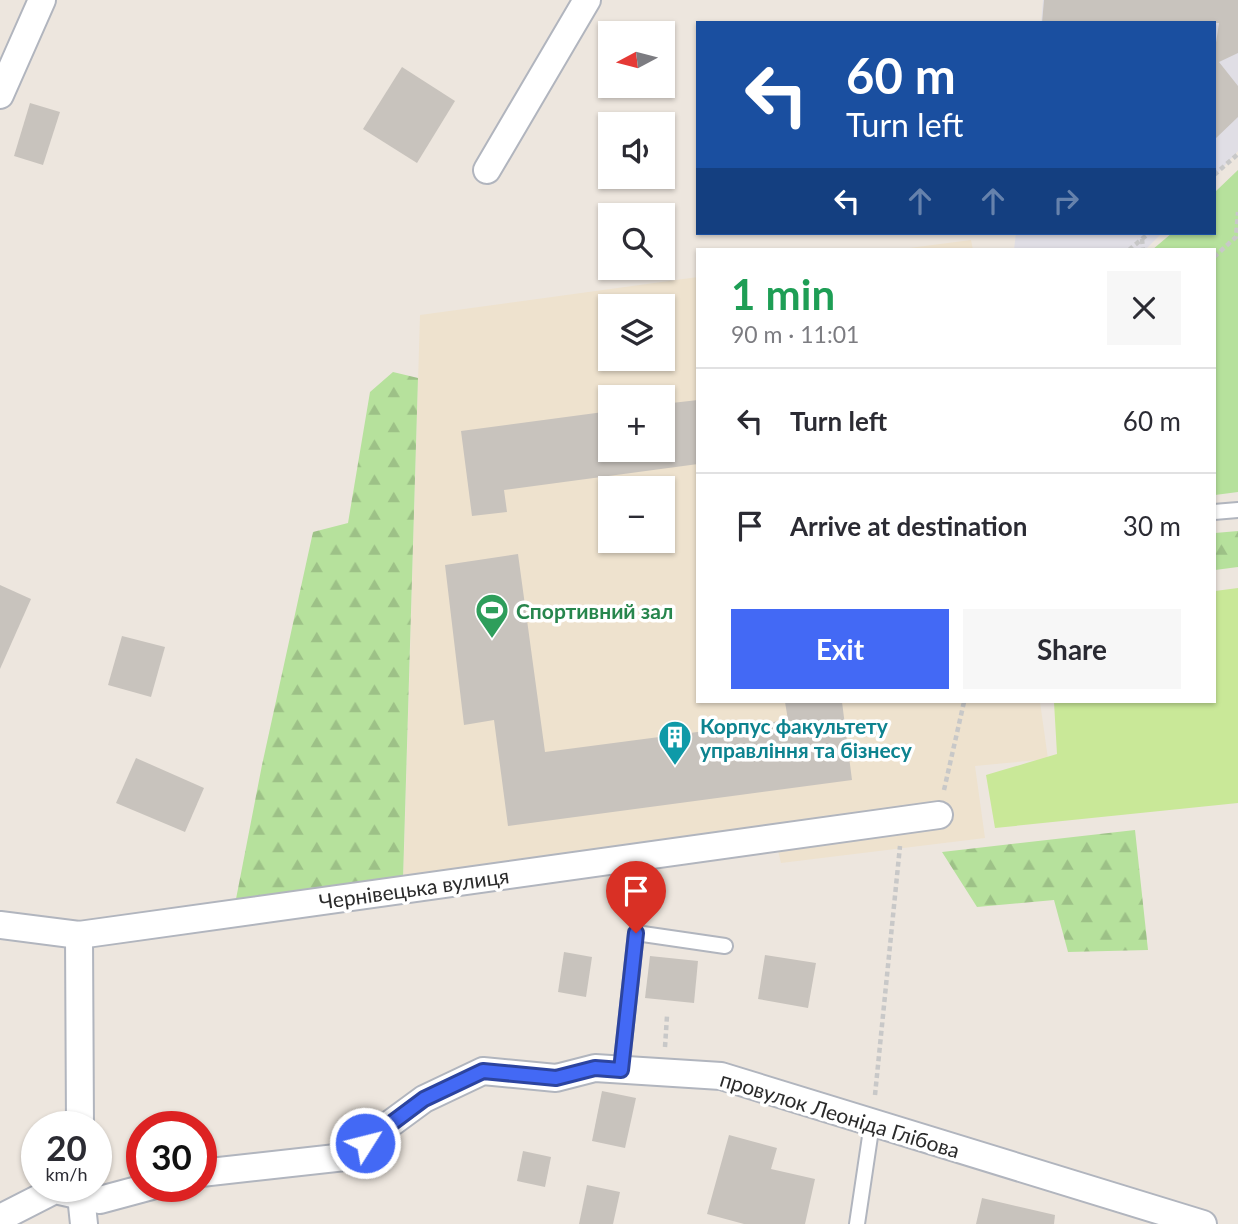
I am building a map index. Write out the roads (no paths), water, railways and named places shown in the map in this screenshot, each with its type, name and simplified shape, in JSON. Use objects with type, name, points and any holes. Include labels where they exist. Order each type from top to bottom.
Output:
[{"type":"street","points":[[0,95],[42,0]]},
{"type":"street","points":[[486,170],[587,0]]},
{"type":"street","name":"Чернівецька вулиця","points":[[79,935],[939,815]]},
{"type":"street","points":[[0,925],[79,935],[80,1111]]},
{"type":"street","name":"провулок Леоніда Глібова","points":[[217,1171],[345,1157],[424,1099],[483,1071],[556,1078],[595,1068],[721,1076],[1203,1224]]},
{"type":"street","points":[[0,1218],[31,1202]]},
{"type":"street","points":[[81,1202],[84,1224]]},
{"type":"lane","points":[[1216,512],[1238,510]]},
{"type":"lane","points":[[621,1070],[636,933],[725,946]]},
{"type":"lane","points":[[857,1224],[872,1123]]},
{"type":"place","name":"Спортивний зал","points":[[492,640]]},
{"type":"place","name":"Корпус факультету управління та бізнесу","points":[[675,767]]}]
